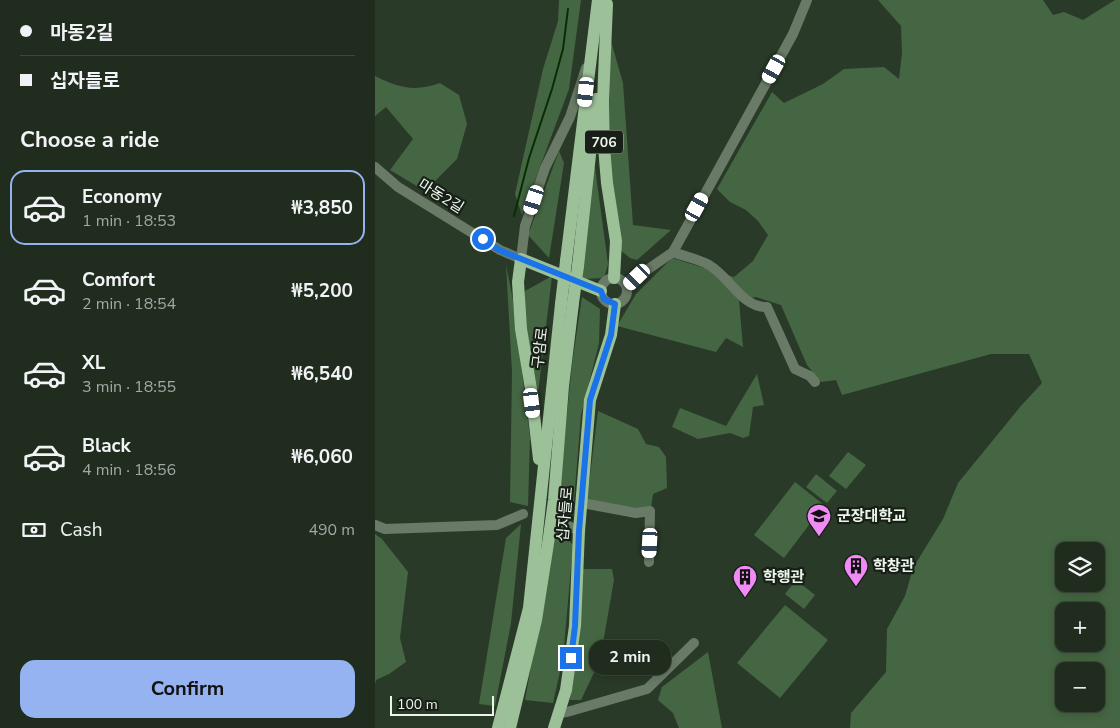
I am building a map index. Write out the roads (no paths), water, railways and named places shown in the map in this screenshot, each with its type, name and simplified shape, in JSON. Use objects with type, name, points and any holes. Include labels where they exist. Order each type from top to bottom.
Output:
[{"type":"main road","name":"구암로","points":[[572,263],[590,54],[604,1]]},
{"type":"main road","name":"구암로","points":[[498,728],[529,608],[542,482],[567,304],[604,1]]},
{"type":"main road","name":"706","points":[[604,1],[604,147],[607,183],[616,241],[614,278]]},
{"type":"main road","points":[[542,482],[531,389],[521,330],[518,282],[521,259],[601,291]]},
{"type":"main road","name":"구암로","points":[[510,728],[536,620],[554,500],[567,304]]},
{"type":"main road","name":"십자들로","points":[[554,728],[566,690],[575,626],[579,531],[590,400],[611,335],[615,304]]},
{"type":"street","points":[[627,286],[622,280],[614,278],[604,284],[601,291],[604,299],[615,304],[619,303],[625,298],[627,286],[673,252],[793,34],[807,0]]},
{"type":"street","name":"706","points":[[521,259],[525,226],[545,168],[570,117],[590,54]]},
{"type":"street","name":"마동2길","points":[[375,166],[398,187],[499,250],[521,259]]},
{"type":"street","points":[[673,252],[688,259],[708,264],[726,278],[747,302],[758,307],[767,307],[795,369],[809,376],[815,382]]},
{"type":"street","points":[[582,503],[636,513],[650,511],[649,562]]},
{"type":"street","points":[[375,525],[385,529],[497,525],[523,514]]},
{"type":"street","points":[[562,523],[579,531]]},
{"type":"street","points":[[558,713],[647,689],[694,643]]},
{"type":"waterway","points":[[514,216],[529,158],[563,49],[568,9]]},
{"type":"place","name":"군장대학교","points":[[819,537]]},
{"type":"place","name":"학창관","points":[[856,587]]},
{"type":"place","name":"학행관","points":[[745,598]]}]
